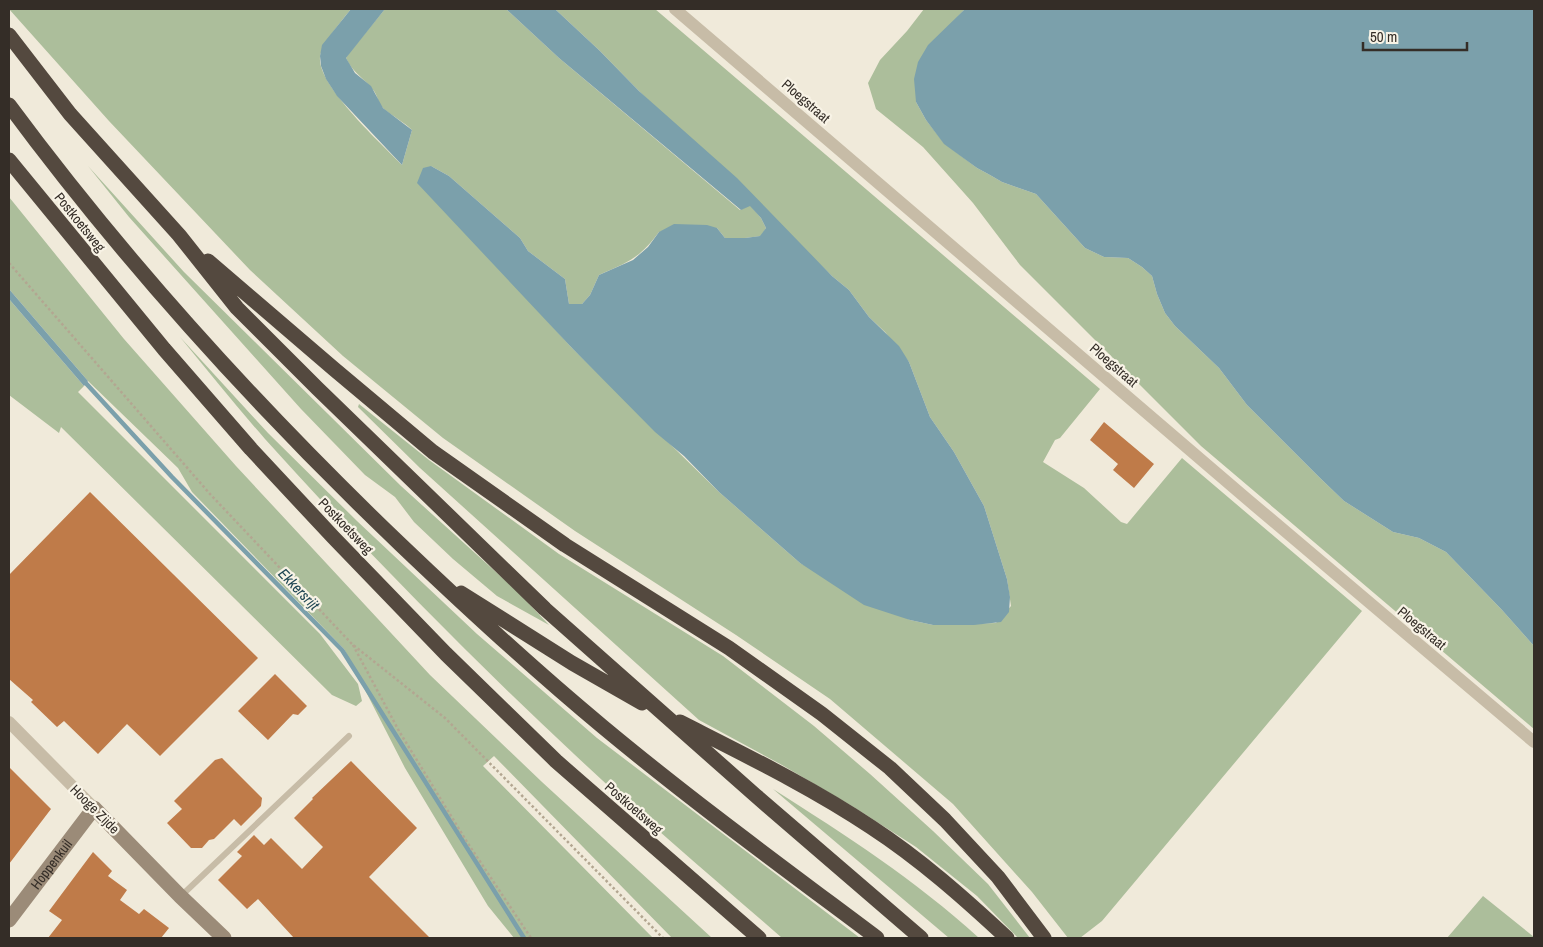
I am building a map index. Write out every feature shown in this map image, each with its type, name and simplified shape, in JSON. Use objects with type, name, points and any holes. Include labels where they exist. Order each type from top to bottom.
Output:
[{"type":"highway","points":[[9,35],[70,114],[179,235],[237,308],[317,388],[545,610],[754,795],[921,938]]},
{"type":"highway","name":"Postkoetsweg","points":[[9,105],[104,227],[189,327],[296,442],[484,624],[602,726],[728,826],[877,938]]},
{"type":"highway","name":"Postkoetsweg","points":[[9,160],[164,350],[251,449],[446,654],[556,761],[759,938]]},
{"type":"highway","points":[[179,235],[433,452],[565,545],[729,648],[822,714],[890,768],[945,820],[998,877],[1044,938]]},
{"type":"highway","name":"Postkoetsweg","points":[[432,574],[572,663],[627,695],[817,794],[871,827],[935,874],[969,902],[1007,938]]},
{"type":"highway","name":"Postkoetsweg","points":[[693,881],[744,938]]},
{"type":"street","name":"Ploegstraat","points":[[676,9],[1246,499],[1534,742]]},
{"type":"street","name":"Hooge Zijde","points":[[9,722],[180,896],[224,938]]},
{"type":"street","name":"Hoppenkuil","points":[[9,920],[94,808]]},
{"type":"lane","points":[[180,896],[350,736]]},
{"type":"path","points":[[9,263],[210,494],[352,644],[445,718],[663,938]]},
{"type":"path","points":[[352,644],[399,731],[467,842],[531,938]]},
{"type":"green space","points":[[9,9],[351,9],[333,32],[321,52],[322,69],[339,98],[352,114],[402,165],[412,130],[381,106],[374,91],[349,63],[346,58],[349,53],[385,9],[506,9],[559,58],[740,210],[750,205],[761,218],[766,228],[761,236],[745,238],[725,238],[717,228],[659,232],[639,254],[618,267],[599,275],[590,295],[582,304],[569,304],[565,279],[528,251],[520,238],[449,176],[431,166],[514,284],[571,347],[719,492],[800,563],[910,620],[933,625],[996,623],[1011,606],[1007,579],[984,506],[954,452],[930,417],[909,362],[885,332],[869,317],[849,290],[832,276],[555,9],[655,9],[1100,389],[1060,438],[1055,440],[1043,462],[1084,488],[1121,522],[1127,524],[1182,458],[1362,611],[1102,921],[1080,938],[1068,938],[1032,892],[953,804],[830,699],[736,635],[575,531],[443,438],[343,356],[250,270],[109,121]]},
{"type":"green space","points":[[924,9],[965,9],[950,25],[916,102],[926,120],[944,143],[977,168],[1002,182],[1036,194],[1085,248],[1104,257],[1128,258],[1142,267],[1152,276],[1165,313],[1175,326],[1219,368],[1247,405],[1344,501],[1393,532],[1419,538],[1446,552],[1534,646],[1534,729],[1201,446],[1020,265],[973,203],[923,147],[876,109],[868,83],[880,60]]},
{"type":"green space","points":[[88,166],[184,272],[401,486],[518,592],[549,625],[497,596],[453,559],[414,522],[395,497],[365,475],[301,409],[129,217]]},
{"type":"green space","points":[[9,197],[124,339],[236,466],[430,675],[542,782],[712,938],[672,938],[494,756],[483,766],[653,938],[514,938],[488,906],[405,768],[344,649],[192,492],[178,468],[88,381],[9,289]]},
{"type":"green space","points":[[9,299],[84,386],[78,392],[320,634],[358,684],[362,701],[356,706],[332,695],[61,427],[59,433],[9,395]]},
{"type":"green space","points":[[180,337],[268,433],[357,521],[477,634],[597,738],[860,938],[782,938],[651,824],[534,716],[378,560],[265,439]]},
{"type":"green space","points":[[359,404],[429,460],[559,554],[723,656],[814,726],[933,831],[988,884],[1030,938],[1018,938],[977,896],[916,847],[852,806],[782,765],[699,720],[420,468],[358,407]]},
{"type":"green space","points":[[773,789],[854,841],[905,877],[979,938],[949,938]]},
{"type":"green space","points":[[1483,896],[1534,937],[1534,938],[1447,938]]},
{"type":"water","points":[[351,9],[385,9],[346,58],[355,73],[371,86],[383,108],[412,130],[402,165],[337,96],[326,79],[321,66],[322,45]]},
{"type":"water","points":[[506,9],[555,9],[639,91],[737,178],[832,276],[849,290],[869,317],[899,346],[909,362],[930,417],[954,452],[984,506],[1007,579],[1010,597],[1009,612],[1001,622],[974,625],[933,625],[910,620],[864,605],[800,563],[719,492],[684,456],[655,432],[571,347],[417,183],[423,168],[431,166],[449,176],[520,238],[528,251],[565,279],[569,304],[582,304],[590,295],[599,275],[633,260],[648,247],[659,232],[674,224],[707,225],[717,228],[725,238],[760,236],[766,228],[761,218],[750,206],[741,210],[559,58]]},
{"type":"water","points":[[965,9],[1534,9],[1534,646],[1446,552],[1419,538],[1393,532],[1344,501],[1319,477],[1247,405],[1219,368],[1175,326],[1165,313],[1152,276],[1142,267],[1128,258],[1104,257],[1085,248],[1036,194],[1002,182],[977,168],[944,144],[926,120],[916,102],[914,79],[918,62],[928,45]]},
{"type":"water","points":[[9,289],[88,381],[84,386],[9,299]]},
{"type":"building","points":[[1104,422],[1154,464],[1134,488],[1113,470],[1118,464],[1090,440]]},
{"type":"building","points":[[90,492],[258,658],[160,756],[127,724],[98,754],[64,721],[57,727],[31,702],[33,700],[9,679],[9,575]]},
{"type":"building","points":[[275,674],[307,706],[298,715],[293,714],[268,740],[238,711]]},
{"type":"building","points":[[222,758],[262,798],[261,806],[241,826],[234,819],[202,848],[191,848],[167,823],[182,809],[174,801],[215,760]]},
{"type":"building","points":[[351,761],[417,828],[369,877],[430,938],[294,938],[258,899],[247,909],[218,880],[242,856],[237,852],[254,835],[264,845],[271,838],[302,869],[323,847],[294,818]]},
{"type":"building","points":[[9,767],[51,809],[9,864]]},
{"type":"building","points":[[93,852],[112,871],[108,876],[127,890],[120,900],[139,914],[144,909],[169,928],[161,938],[48,938],[62,920],[49,911]]},
{"type":"waterway","name":"Ekkersrijt","points":[[82,379],[172,477],[342,650],[524,938]]}]
